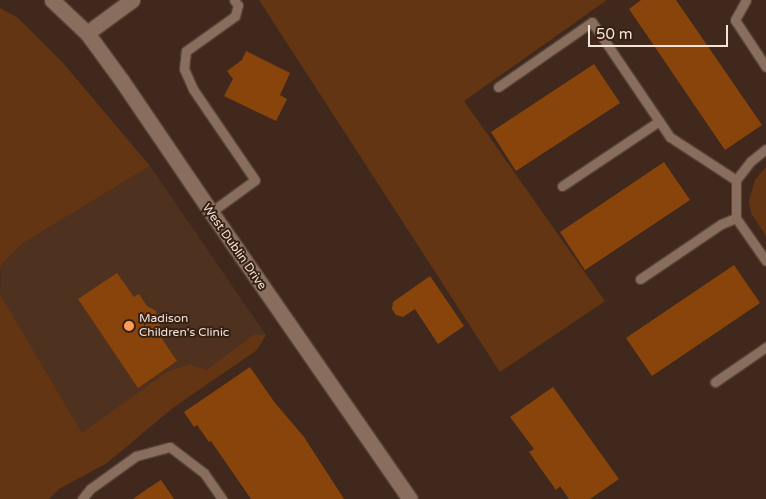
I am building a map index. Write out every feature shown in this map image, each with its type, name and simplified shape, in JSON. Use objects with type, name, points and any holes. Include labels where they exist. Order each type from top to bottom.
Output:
[{"type":"street","name":"West Dublin Drive","points":[[52,0],[87,33],[122,81],[210,212],[410,499]]},
{"type":"street","points":[[87,33],[132,0]]},
{"type":"lane","points":[[210,212],[255,180],[193,89],[184,69],[184,62],[186,51],[235,16],[238,5],[234,0]]},
{"type":"lane","points":[[746,0],[734,20],[766,67]]},
{"type":"lane","points":[[498,87],[592,22],[670,137],[736,180]]},
{"type":"lane","points":[[562,186],[659,121]]},
{"type":"lane","points":[[766,149],[751,161],[736,180],[736,218],[756,250],[766,261]]},
{"type":"lane","points":[[640,279],[721,224],[736,218]]},
{"type":"lane","points":[[715,382],[766,347]]},
{"type":"lane","points":[[82,499],[90,489],[136,456],[170,447],[204,473],[222,499]]},
{"type":"shaded area","points":[[259,0],[607,0],[464,101],[605,301],[500,372]]},
{"type":"shaded area","points":[[0,8],[18,18],[63,63],[150,166],[23,243],[1,265],[0,276]]},
{"type":"shaded area","points":[[150,166],[266,335],[253,335],[206,370],[190,364],[168,371],[82,434],[0,294],[1,265],[23,243]]},
{"type":"shaded area","points":[[766,167],[766,236],[751,213],[749,201],[755,180]]},
{"type":"shaded area","points":[[0,294],[82,433],[168,371],[190,364],[206,370],[253,335],[266,335],[257,350],[174,407],[107,463],[59,489],[49,499],[0,499]]},
{"type":"building","points":[[641,0],[676,0],[762,125],[725,150],[629,9]]},
{"type":"building","points":[[246,51],[290,73],[280,95],[287,99],[276,121],[224,96],[233,79],[227,71],[242,60]]},
{"type":"building","points":[[594,64],[620,103],[516,171],[491,132]]},
{"type":"building","points":[[664,162],[690,200],[585,270],[560,232]]},
{"type":"building","points":[[734,265],[760,303],[652,376],[626,338]]},
{"type":"building","name":"Madison Children's Clinic","points":[[117,273],[134,297],[139,294],[147,306],[156,311],[158,321],[165,333],[160,336],[177,361],[138,388],[78,299]]},
{"type":"building","points":[[430,276],[464,326],[438,344],[415,309],[403,317],[396,315],[392,309],[393,302]]},
{"type":"building","points":[[250,367],[275,403],[304,437],[344,499],[251,499],[211,441],[209,442],[197,425],[194,427],[184,412]]},
{"type":"building","points":[[553,387],[619,479],[590,499],[569,499],[560,486],[556,490],[529,452],[534,449],[510,417]]},
{"type":"building","points":[[161,480],[174,499],[133,499],[147,489]]},
{"type":"place","name":"Madison Children's Clinic","points":[[129,326]]}]
